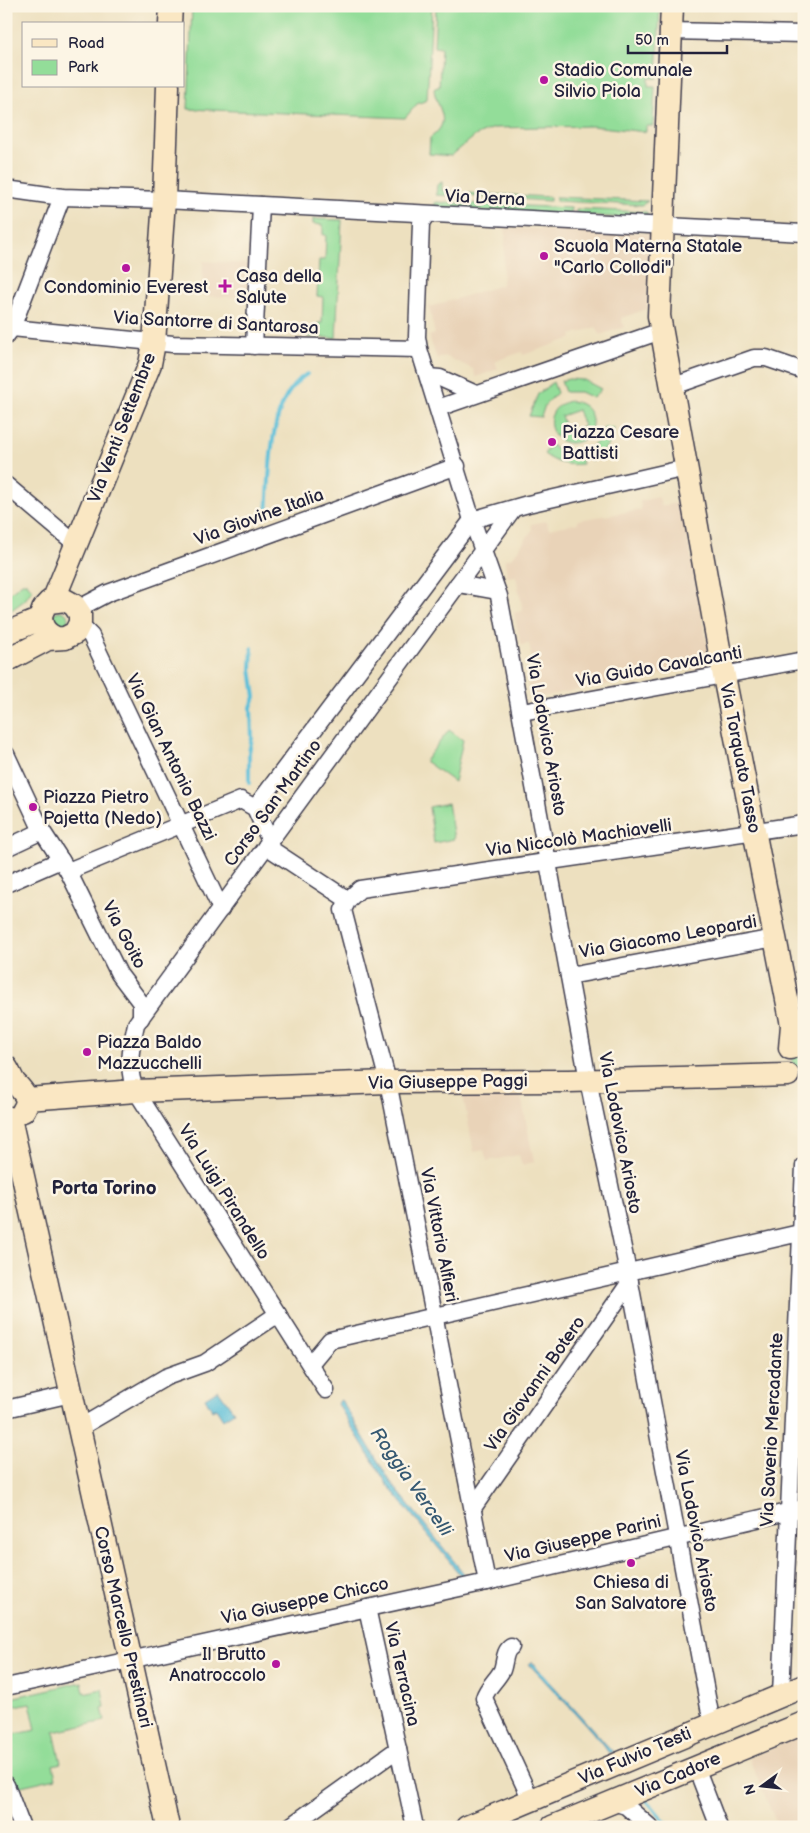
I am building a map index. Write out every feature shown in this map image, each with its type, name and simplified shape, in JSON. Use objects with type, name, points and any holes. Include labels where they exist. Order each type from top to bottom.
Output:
[{"type":"main road","points":[[170,22],[171,6]]},
{"type":"main road","points":[[672,6],[662,227],[660,324],[686,468]]},
{"type":"main road","name":"Via Venti Settembre","points":[[63,612],[73,554],[150,364],[154,343],[164,200],[168,88]]},
{"type":"main road","name":"Via Torquato Tasso","points":[[686,468],[795,1053]]},
{"type":"main road","points":[[6,634],[63,612]]},
{"type":"main road","points":[[6,661],[54,637],[44,630],[63,612]]},
{"type":"main road","name":"Via Giuseppe Paggi","points":[[136,1091],[388,1082],[760,1076],[795,1053]]},
{"type":"main road","points":[[8,1117],[22,1112],[14,1084],[136,1091]]},
{"type":"main road","name":"Corso Marcello Prestinari","points":[[8,1117],[168,1827]]},
{"type":"main road","name":"Via Fulvio Testi","points":[[467,1827],[804,1686]]},
{"type":"main road","name":"Via Cadore","points":[[552,1827],[804,1723]]},
{"type":"street","points":[[670,30],[804,34]]},
{"type":"street","name":"Via Derna","points":[[6,189],[62,197],[164,200],[804,233]]},
{"type":"street","points":[[9,332],[62,197]]},
{"type":"street","points":[[254,346],[261,205]]},
{"type":"street","points":[[426,215],[421,223],[417,337],[419,349],[482,551]]},
{"type":"street","points":[[438,408],[660,324]]},
{"type":"street","name":"Via Santorre di Santarosa","points":[[9,332],[154,343],[419,349]]},
{"type":"street","points":[[671,387],[754,358],[766,358],[804,371]]},
{"type":"street","points":[[428,377],[440,378],[476,394]]},
{"type":"street","name":"Via Giovine Italia","points":[[63,612],[87,604],[108,593],[457,466]]},
{"type":"street","points":[[472,520],[686,468]]},
{"type":"street","points":[[6,485],[73,554]]},
{"type":"street","points":[[482,551],[513,509]]},
{"type":"street","name":"Corso San Martino","points":[[255,808],[472,520]]},
{"type":"street","name":"Corso San Martino","points":[[136,1091],[132,1082],[130,1050],[136,1024],[482,551]]},
{"type":"street","name":"Via Lodovico Ariosto","points":[[482,551],[497,591],[522,712],[588,1080],[629,1277],[712,1724]]},
{"type":"street","points":[[458,584],[497,591]]},
{"type":"street","name":"Via Gian Antonio Bazzi","points":[[63,612],[90,636],[182,824],[221,909]]},
{"type":"street","name":"Via Guido Cavalcanti","points":[[522,712],[804,660]]},
{"type":"street","points":[[6,754],[42,832],[65,866]]},
{"type":"street","points":[[6,884],[65,866],[182,824],[241,800],[255,808],[268,843],[354,895]]},
{"type":"street","name":"Via Niccolò Machiavelli","points":[[354,895],[804,824]]},
{"type":"street","points":[[6,848],[42,832]]},
{"type":"street","name":"Via Goito","points":[[65,866],[119,974],[141,1003],[141,1018]]},
{"type":"street","name":"Via Vittorio Alfieri","points":[[354,895],[343,910],[388,1082],[487,1582]]},
{"type":"street","name":"Via Giacomo Leopardi","points":[[569,976],[775,938]]},
{"type":"street","name":"Via Luigi Pirandello","points":[[136,1091],[326,1390]]},
{"type":"street","name":"Via Saverio Mercadante","points":[[781,1696],[796,1510],[804,1166]]},
{"type":"street","points":[[310,1364],[330,1340],[435,1316],[629,1277],[802,1232]]},
{"type":"street","name":"Via Giovanni Botero","points":[[473,1508],[629,1277]]},
{"type":"street","points":[[79,1428],[166,1377],[205,1362],[278,1314]]},
{"type":"street","points":[[6,1409],[71,1394]]},
{"type":"street","name":"Via Giuseppe Parini","points":[[487,1582],[796,1510]]},
{"type":"street","name":"Via Giuseppe Chicco","points":[[6,1687],[487,1582]]},
{"type":"street","name":"Via Terracina","points":[[366,1608],[415,1827]]},
{"type":"street","points":[[511,1647],[506,1651],[499,1677],[486,1692],[484,1698],[531,1800]]},
{"type":"street","name":"Via Terracina","points":[[289,1827],[398,1750]]},
{"type":"street","points":[[696,1767],[719,1827]]},
{"type":"street","points":[[6,1785],[22,1827]]},
{"type":"street","points":[[613,1802],[626,1806],[650,1827]]},
{"type":"shaded area","points":[[506,228],[650,233],[647,309],[621,318],[624,327],[600,335],[596,327],[571,335],[572,338],[523,355],[522,352],[495,361],[498,369],[476,377],[473,369],[445,356],[437,359],[429,336],[435,334],[429,307],[502,285]]},
{"type":"shaded area","name":"Casa della Salute","points":[[203,261],[250,264],[248,298],[202,296]]},
{"type":"shaded area","points":[[659,497],[661,506],[681,502],[711,665],[530,699],[527,680],[535,677],[529,644],[521,645],[514,613],[523,611],[516,576],[507,577],[505,560],[513,557],[532,530],[531,524],[546,521],[549,529],[578,523],[578,520],[641,510],[640,501]]},
{"type":"shaded area","points":[[463,1096],[521,1096],[534,1162],[522,1165],[519,1155],[487,1161],[484,1150],[474,1152]]},
{"type":"shaded area","points":[[804,1735],[804,1827],[778,1827],[749,1758]]},
{"type":"green space","points":[[192,6],[432,6],[427,100],[417,104],[405,118],[188,109]]},
{"type":"green space","name":"Stadio Comunale Silvio Piola","points":[[436,6],[660,6],[657,78],[648,78],[648,86],[655,86],[653,126],[646,126],[646,132],[592,126],[494,128],[475,136],[451,156],[429,154],[430,138],[437,132],[443,120],[434,88],[439,87],[441,48],[434,47]]},
{"type":"green space","points":[[442,182],[442,191],[459,192],[459,196],[436,195],[437,185]]},
{"type":"green space","points":[[465,193],[550,197],[550,201],[465,196]]},
{"type":"green space","points":[[556,197],[648,201],[642,205],[556,201]]},
{"type":"green space","points":[[435,202],[571,208],[571,215],[435,209]]},
{"type":"green space","points":[[576,209],[647,212],[647,219],[576,215]]},
{"type":"green space","points":[[313,219],[342,220],[336,338],[308,337],[308,332],[318,333],[318,323],[322,323],[323,297],[317,296],[319,260],[325,260],[326,235],[323,235],[323,225],[313,224]]},
{"type":"green space","points":[[569,379],[584,380],[601,389],[593,398],[580,392],[565,392],[561,381]]},
{"type":"green space","points":[[553,382],[557,393],[545,405],[541,417],[529,416],[538,394]]},
{"type":"green space","points":[[569,401],[582,404],[590,412],[592,418],[591,430],[588,436],[577,442],[567,443],[559,439],[553,432],[551,424],[552,415],[558,407]],"holes":[[[578,410],[584,426],[567,432],[561,416]]]},
{"type":"green space","points":[[604,427],[614,428],[611,439],[603,451],[591,461],[587,451],[599,440]]},
{"type":"green space","points":[[551,445],[565,453],[579,453],[582,464],[571,465],[557,462],[548,457],[544,454]]},
{"type":"green space","points":[[22,583],[27,583],[32,590],[25,600],[6,614],[6,596]]},
{"type":"green space","points":[[60,611],[66,613],[68,619],[66,625],[60,627],[54,625],[52,619],[54,613]]},
{"type":"green space","points":[[449,730],[463,740],[454,782],[425,761]]},
{"type":"green space","points":[[448,803],[454,839],[434,843],[429,807]]},
{"type":"green space","points":[[800,1051],[804,1051],[804,1075],[798,1074],[792,1066],[793,1057]]},
{"type":"green space","points":[[82,1682],[84,1693],[102,1689],[105,1707],[102,1708],[105,1721],[54,1732],[61,1763],[53,1765],[56,1778],[17,1787],[6,1759],[6,1736],[36,1730],[30,1703],[6,1708],[6,1699]]},
{"type":"water","points":[[218,1390],[234,1412],[223,1419],[216,1408],[212,1410],[205,1398]]},
{"type":"water","points":[[341,1400],[390,1481],[465,1575],[461,1576],[387,1484],[337,1403]]},
{"type":"water","points":[[532,1662],[613,1752],[609,1753],[581,1719],[529,1664]]},
{"type":"waterway","name":"Roggia Vercelli","points":[[267,515],[270,459],[278,418],[284,400],[294,385],[307,374]]},
{"type":"waterway","name":"Roggia Vercelli","points":[[249,783],[249,752],[252,738],[251,707],[255,697],[251,669],[252,648]]},
{"type":"waterway","name":"Roggia Vercelli","points":[[645,1798],[669,1827]]},
{"type":"place","name":"Stadio Comunale Silvio Piola","points":[[544,80]]},
{"type":"place","name":"Scuola Materna Statale \"Carlo Collodi\"","points":[[544,256]]},
{"type":"place","name":"Condominio Everest","points":[[126,268]]},
{"type":"place","name":"Casa della Salute","points":[[225,286]]},
{"type":"place","name":"Piazza Cesare Battisti","points":[[552,442]]},
{"type":"place","name":"Piazza Pietro Pajetta (Nedo)","points":[[33,807]]},
{"type":"place","name":"Piazza Baldo Mazzucchelli","points":[[87,1052]]},
{"type":"place","name":"Chiesa di San Salvatore","points":[[631,1563]]},
{"type":"place","name":"Il Brutto Anatroccolo","points":[[276,1664]]},
{"type":"district","name":"Porta Torino","points":[[104,1188]]}]
